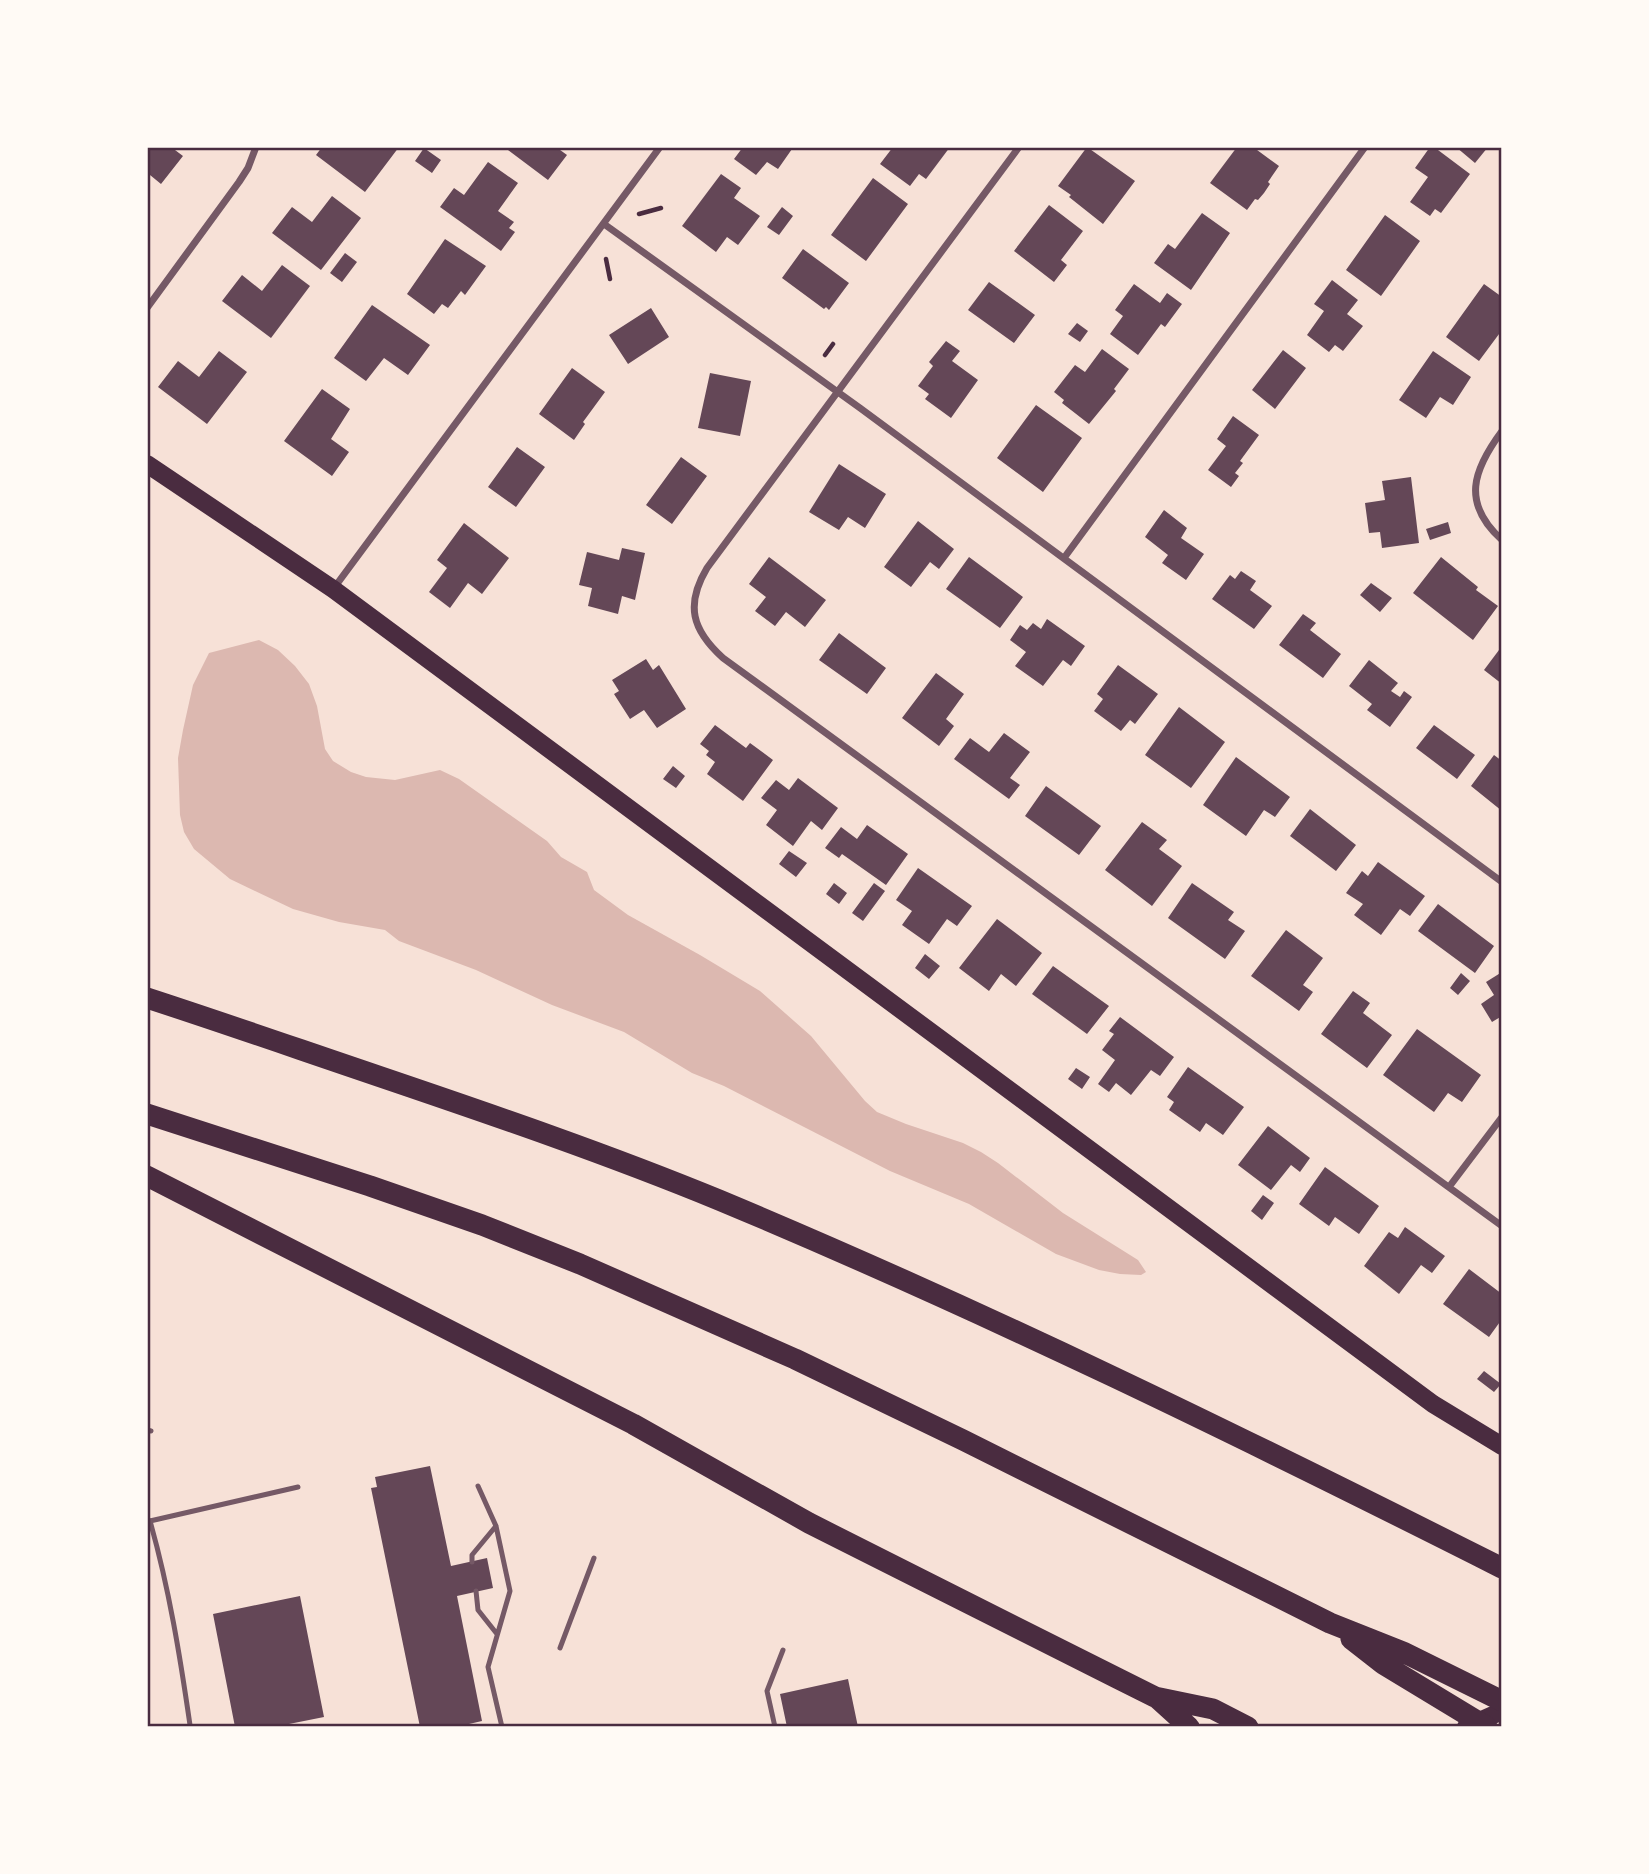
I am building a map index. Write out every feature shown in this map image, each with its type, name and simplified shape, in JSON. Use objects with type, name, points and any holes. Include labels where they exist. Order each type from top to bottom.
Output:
[{"type":"highway","points":[[147,998],[548,1134],[716,1199],[920,1286],[1264,1448],[1502,1568]]},
{"type":"highway","points":[[147,1114],[482,1225],[580,1264],[795,1359],[1330,1623],[1403,1652],[1493,1716]]},
{"type":"highway","points":[[147,1176],[634,1424],[809,1523],[1155,1697],[1189,1727]]},
{"type":"highway","points":[[1330,1623],[1383,1664],[1493,1716]]},
{"type":"highway","points":[[1155,1697],[1213,1709],[1248,1727]]},
{"type":"main road","points":[[147,464],[333,589],[1433,1404],[1502,1446]]},
{"type":"main road","points":[[1466,1727],[1493,1716]]},
{"type":"street","points":[[147,309],[239,182],[256,147]]},
{"type":"street","points":[[333,589],[660,147]]},
{"type":"street","points":[[1019,147],[706,568],[695,594],[693,608],[700,633],[723,658],[1502,1226]]},
{"type":"street","points":[[1064,558],[1365,147]]},
{"type":"street","points":[[604,224],[838,391],[1502,882]]},
{"type":"street","points":[[1502,431],[1483,459],[1475,491],[1481,516],[1502,540]]},
{"type":"street","points":[[1450,1187],[1502,1117]]},
{"type":"lane","points":[[478,1486],[496,1526],[510,1591],[488,1667],[502,1727]]},
{"type":"lane","points":[[188,1727],[190,1725],[178,1640],[149,1520],[298,1487]]},
{"type":"lane","points":[[472,1562],[472,1555],[496,1526]]},
{"type":"lane","points":[[560,1648],[594,1558]]},
{"type":"lane","points":[[476,1591],[478,1610],[497,1634]]},
{"type":"lane","points":[[775,1727],[767,1691],[783,1650]]},
{"type":"path","points":[[639,214],[661,208]]},
{"type":"path","points":[[606,258],[610,279]]},
{"type":"path","points":[[825,355],[833,344]]},
{"type":"shaded area","points":[[259,640],[278,650],[309,684],[317,706],[325,749],[333,761],[366,777],[395,780],[440,770],[459,779],[547,841],[561,857],[587,872],[594,890],[628,915],[760,991],[811,1036],[877,1112],[981,1152],[1063,1213],[1138,1260],[1146,1272],[1141,1275],[1099,1270],[1056,1254],[969,1204],[890,1171],[724,1086],[692,1073],[624,1032],[399,941],[385,930],[339,922],[293,909],[230,879],[194,849],[184,832],[180,815],[178,758],[193,685],[209,653]]},
{"type":"building","points":[[147,147],[171,147],[183,156],[161,184],[150,175],[147,179]]},
{"type":"building","points":[[322,147],[399,147],[365,192],[316,155]]},
{"type":"building","points":[[504,147],[556,147],[567,155],[548,180]]},
{"type":"building","points":[[743,147],[792,149],[778,169],[767,162],[756,175],[734,159]]},
{"type":"building","points":[[893,147],[950,147],[926,179],[919,174],[910,186],[880,164]]},
{"type":"building","points":[[1087,147],[1135,181],[1103,224],[1058,186]]},
{"type":"building","points":[[1237,147],[1253,147],[1279,166],[1264,193],[1258,200],[1255,199],[1247,210],[1210,183]]},
{"type":"building","points":[[1430,147],[1434,147],[1470,174],[1441,213],[1435,209],[1430,216],[1410,202],[1428,177],[1415,168]]},
{"type":"building","points":[[1456,147],[1488,147],[1475,163]]},
{"type":"building","points":[[424,148],[441,160],[432,173],[415,161]]},
{"type":"building","points":[[488,162],[518,183],[498,211],[514,222],[509,228],[515,232],[501,251],[440,207],[454,188],[464,195]]},
{"type":"building","points":[[721,174],[741,188],[734,198],[760,216],[738,245],[727,237],[716,252],[682,226]]},
{"type":"building","points":[[873,178],[908,204],[866,261],[831,235]]},
{"type":"building","points":[[332,196],[361,218],[321,270],[272,233],[292,207],[312,222]]},
{"type":"building","points":[[1049,205],[1083,231],[1061,260],[1067,265],[1054,282],[1014,251]]},
{"type":"building","points":[[782,207],[793,216],[779,235],[767,227]]},
{"type":"building","points":[[1202,213],[1230,233],[1191,290],[1154,263],[1168,244],[1175,249]]},
{"type":"building","points":[[1385,215],[1420,241],[1381,296],[1346,270]]},
{"type":"building","points":[[445,239],[486,266],[465,295],[461,291],[448,308],[442,304],[434,314],[407,294]]},
{"type":"building","points":[[803,249],[849,283],[829,310],[782,278]]},
{"type":"building","points":[[345,253],[357,262],[342,282],[330,273]]},
{"type":"building","points":[[282,265],[310,286],[271,338],[222,301],[242,275],[262,291]]},
{"type":"building","points":[[1332,280],[1358,300],[1347,314],[1363,326],[1343,351],[1335,345],[1329,352],[1307,335],[1324,311],[1314,304]]},
{"type":"building","points":[[989,282],[1035,315],[1014,343],[968,310]]},
{"type":"building","points":[[1134,284],[1160,303],[1167,293],[1182,304],[1165,327],[1161,324],[1138,355],[1110,334],[1123,316],[1115,310]]},
{"type":"building","points":[[1484,284],[1502,297],[1502,330],[1479,361],[1446,337]]},
{"type":"building","points":[[372,305],[430,345],[408,375],[384,358],[366,381],[334,358]]},
{"type":"building","points":[[651,308],[669,337],[628,364],[609,335]]},
{"type":"building","points":[[1077,323],[1088,331],[1080,342],[1068,334]]},
{"type":"building","points":[[946,341],[960,351],[952,361],[978,380],[951,418],[925,399],[929,394],[918,386],[933,366],[929,362]]},
{"type":"building","points":[[1102,349],[1129,369],[1114,389],[1116,391],[1089,424],[1062,403],[1064,400],[1054,392],[1075,365],[1085,372]]},
{"type":"building","points":[[1283,350],[1306,368],[1275,409],[1252,390]]},
{"type":"building","points":[[219,351],[247,372],[207,424],[158,387],[178,361],[199,377]]},
{"type":"building","points":[[1433,351],[1471,377],[1453,405],[1440,397],[1426,418],[1399,400]]},
{"type":"building","points":[[572,368],[605,392],[583,422],[585,424],[574,440],[539,414]]},
{"type":"building","points":[[710,373],[751,381],[740,436],[698,428]]},
{"type":"building","points":[[322,389],[350,409],[331,439],[349,452],[332,476],[284,441]]},
{"type":"building","points":[[1036,405],[1082,438],[1043,492],[997,458]]},
{"type":"building","points":[[1233,416],[1259,435],[1240,461],[1243,463],[1235,473],[1239,476],[1231,487],[1208,470],[1226,446],[1217,439]]},
{"type":"building","points":[[517,447],[545,467],[516,507],[488,487]]},
{"type":"building","points":[[681,457],[707,476],[672,524],[646,505]]},
{"type":"building","points":[[839,464],[886,494],[865,528],[848,517],[839,530],[809,512]]},
{"type":"building","points":[[1411,477],[1419,543],[1382,548],[1380,532],[1369,533],[1365,503],[1385,500],[1382,481]]},
{"type":"building","points":[[1164,510],[1187,528],[1181,538],[1204,554],[1186,580],[1162,563],[1168,555],[1145,537]]},
{"type":"building","points":[[918,521],[954,549],[939,569],[930,562],[911,587],[884,567]]},
{"type":"building","points":[[1448,522],[1451,533],[1430,540],[1426,529]]},
{"type":"building","points":[[464,523],[509,558],[482,594],[468,583],[450,608],[429,592],[447,568],[437,560]]},
{"type":"building","points":[[622,548],[645,553],[635,600],[622,596],[618,614],[588,606],[592,588],[579,585],[587,552],[619,560]]},
{"type":"building","points":[[769,557],[826,600],[805,627],[786,612],[775,626],[755,611],[766,597],[749,584]]},
{"type":"building","points":[[969,557],[1023,597],[1000,628],[946,589]]},
{"type":"building","points":[[1441,557],[1478,587],[1476,590],[1498,606],[1473,640],[1413,593]]},
{"type":"building","points":[[1241,571],[1256,581],[1250,590],[1272,606],[1254,629],[1212,599],[1230,575],[1235,579]]},
{"type":"building","points":[[1371,583],[1392,598],[1380,612],[1360,595]]},
{"type":"building","points":[[1303,614],[1316,623],[1310,630],[1341,654],[1323,678],[1279,645]]},
{"type":"building","points":[[1047,619],[1085,646],[1071,666],[1063,660],[1043,686],[1015,666],[1026,652],[1010,640],[1020,625],[1027,630],[1033,623],[1041,629]]},
{"type":"building","points":[[839,633],[886,668],[867,694],[819,660]]},
{"type":"building","points":[[1502,646],[1502,684],[1484,670]]},
{"type":"building","points":[[646,659],[653,670],[659,665],[686,709],[657,728],[644,710],[630,719],[614,694],[619,691],[612,680]]},
{"type":"building","points":[[1369,660],[1398,683],[1391,691],[1400,697],[1404,691],[1412,697],[1390,727],[1367,710],[1372,704],[1349,686]]},
{"type":"building","points":[[1118,665],[1158,694],[1135,724],[1130,720],[1121,731],[1094,711],[1103,699],[1097,694]]},
{"type":"building","points":[[936,673],[964,694],[946,719],[954,726],[939,746],[902,718]]},
{"type":"building","points":[[1179,707],[1225,742],[1191,788],[1145,755]]},
{"type":"building","points":[[715,725],[746,748],[750,743],[773,760],[743,801],[707,774],[715,762],[706,755],[709,751],[700,744]]},
{"type":"building","points":[[1434,725],[1475,755],[1457,779],[1416,748]]},
{"type":"building","points":[[1004,733],[1030,752],[1010,778],[1020,785],[1009,799],[954,759],[970,738],[989,752]]},
{"type":"building","points":[[1494,755],[1502,761],[1502,811],[1471,786]]},
{"type":"building","points":[[1236,757],[1290,797],[1275,817],[1264,810],[1246,836],[1203,805]]},
{"type":"building","points":[[673,766],[685,776],[676,788],[663,779]]},
{"type":"building","points":[[798,778],[838,808],[822,830],[811,821],[793,846],[766,825],[777,810],[761,798],[776,780],[789,790]]},
{"type":"building","points":[[1046,786],[1101,826],[1079,855],[1025,816]]},
{"type":"building","points":[[1310,809],[1356,845],[1336,871],[1290,836]]},
{"type":"building","points":[[1142,822],[1167,840],[1159,849],[1182,866],[1152,906],[1105,870]]},
{"type":"building","points":[[867,825],[908,854],[886,885],[842,854],[839,858],[825,848],[841,827],[857,839]]},
{"type":"building","points":[[789,851],[807,863],[796,877],[779,864]]},
{"type":"building","points":[[1378,862],[1425,896],[1410,916],[1400,909],[1381,935],[1354,915],[1363,904],[1346,893],[1362,871],[1368,876]]},
{"type":"building","points":[[918,868],[972,906],[957,926],[947,919],[929,944],[902,925],[912,911],[896,900]]},
{"type":"building","points":[[834,883],[847,893],[839,904],[826,894]]},
{"type":"building","points":[[874,883],[885,891],[863,921],[852,913]]},
{"type":"building","points":[[1192,883],[1234,912],[1228,920],[1245,931],[1225,959],[1168,918]]},
{"type":"building","points":[[1438,904],[1494,946],[1475,973],[1418,931]]},
{"type":"building","points":[[997,919],[1042,953],[1016,986],[1001,974],[989,991],[959,968]]},
{"type":"building","points":[[1286,930],[1323,958],[1303,985],[1313,992],[1299,1011],[1251,976]]},
{"type":"building","points":[[925,954],[940,966],[929,979],[915,968]]},
{"type":"building","points":[[1053,966],[1109,1006],[1087,1034],[1032,994]]},
{"type":"building","points":[[1502,972],[1502,1016],[1492,1022],[1481,1004],[1494,995],[1486,982]]},
{"type":"building","points":[[1461,973],[1470,981],[1458,995],[1450,988]]},
{"type":"building","points":[[1353,991],[1370,1003],[1363,1013],[1392,1035],[1367,1068],[1321,1034]]},
{"type":"building","points":[[1120,1017],[1174,1057],[1160,1076],[1151,1070],[1131,1095],[1116,1083],[1109,1092],[1098,1084],[1115,1060],[1102,1050],[1114,1034],[1109,1031]]},
{"type":"building","points":[[1417,1029],[1481,1075],[1462,1102],[1448,1093],[1434,1112],[1383,1075]]},
{"type":"building","points":[[1188,1067],[1244,1107],[1223,1135],[1206,1123],[1200,1132],[1169,1110],[1174,1102],[1167,1097]]},
{"type":"building","points":[[1076,1068],[1090,1077],[1082,1089],[1068,1079]]},
{"type":"building","points":[[1268,1126],[1310,1158],[1300,1172],[1291,1165],[1271,1190],[1238,1165]]},
{"type":"building","points":[[1325,1167],[1379,1206],[1359,1234],[1335,1217],[1329,1226],[1299,1204]]},
{"type":"building","points":[[1263,1195],[1274,1203],[1262,1220],[1251,1211]]},
{"type":"building","points":[[1405,1227],[1445,1256],[1432,1273],[1421,1265],[1399,1294],[1364,1266],[1389,1232],[1398,1238]]},
{"type":"building","points":[[1469,1269],[1502,1294],[1502,1319],[1489,1337],[1443,1304]]},
{"type":"building","points":[[1484,1371],[1501,1384],[1494,1392],[1477,1379]]},
{"type":"building","points":[[430,1466],[451,1566],[487,1558],[493,1588],[457,1596],[482,1721],[456,1727],[420,1727],[371,1488],[377,1487],[375,1477]]},
{"type":"building","points":[[300,1596],[324,1717],[274,1727],[235,1727],[213,1614]]},
{"type":"building","points":[[848,1679],[858,1727],[787,1727],[780,1694]]}]
